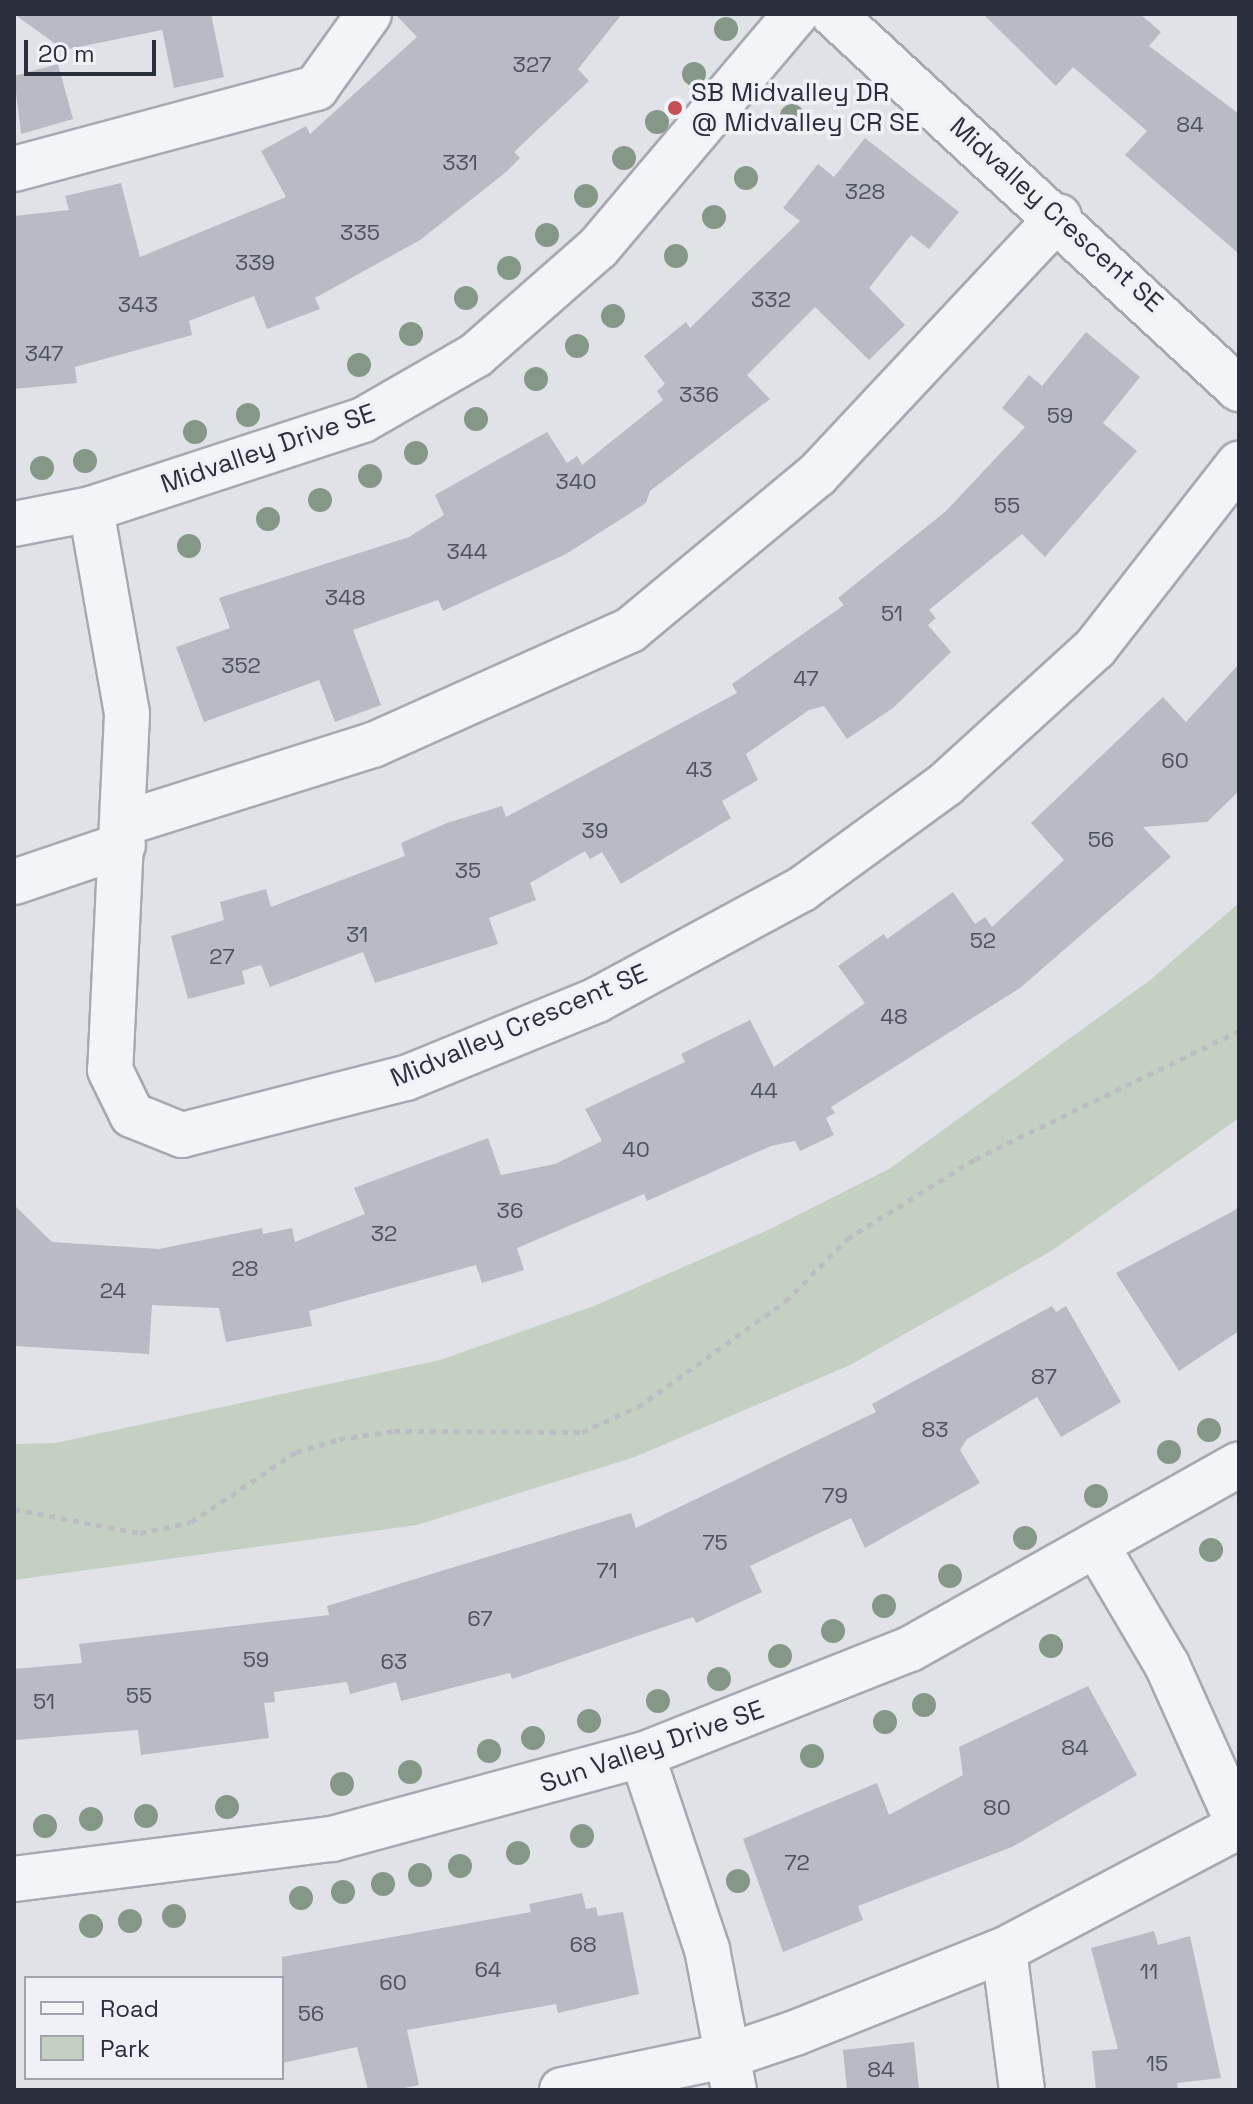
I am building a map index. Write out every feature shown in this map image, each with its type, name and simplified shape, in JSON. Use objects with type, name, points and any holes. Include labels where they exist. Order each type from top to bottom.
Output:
[{"type":"street","points":[[14,169],[316,88],[369,14]]},
{"type":"street","name":"Midvalley Drive SE","points":[[14,524],[91,509],[363,420],[476,355],[598,248],[796,14]]},
{"type":"street","name":"Midvalley Crescent SE","points":[[833,14],[1059,216],[1239,389]]},
{"type":"street","points":[[14,882],[124,834],[373,745],[630,630],[817,475],[1059,216]]},
{"type":"street","name":"Midvalley Crescent SE","points":[[91,509],[127,714],[124,834],[110,1070],[132,1115],[182,1135],[406,1078],[597,1000],[802,889],[946,784],[1095,648],[1239,464]]},
{"type":"street","name":"Sun Valley Drive SE","points":[[14,1879],[332,1839],[642,1755],[910,1649],[1098,1548],[1239,1464]]},
{"type":"street","points":[[562,2090],[732,2073],[1004,1950],[1239,1825],[1167,1665],[1098,1548]]},
{"type":"street","points":[[642,1755],[707,1949],[732,2073]]},
{"type":"street","points":[[1004,1950],[1022,2090]]},
{"type":"path","points":[[14,1509],[140,1533],[191,1522],[296,1452],[339,1439],[394,1431],[582,1432],[638,1407],[786,1301],[847,1239],[975,1159],[1239,1031]]},
{"type":"green space","points":[[1239,903],[1239,1118],[1053,1250],[850,1365],[635,1457],[417,1525],[14,1580],[14,1444],[55,1443],[440,1360],[594,1306],[766,1231],[889,1169],[1149,981]]},
{"type":"building","points":[[14,14],[211,14],[224,77],[174,88],[161,24],[162,30],[64,50]]},
{"type":"building","points":[[395,14],[622,14],[578,69],[589,81],[514,152],[520,158],[505,173],[420,240],[315,298],[320,309],[267,329],[254,296],[189,321],[192,335],[75,367],[77,383],[14,389],[14,216],[69,210],[65,196],[121,183],[140,257],[286,197],[261,151],[306,126],[310,134],[417,37]]},
{"type":"building","points":[[983,14],[1140,14],[1161,32],[1149,46],[1239,114],[1239,254],[1125,155],[1147,131],[1073,67],[1056,86]]},
{"type":"building","points":[[58,64],[73,119],[21,134],[14,76]]},
{"type":"building","points":[[865,138],[959,212],[929,249],[911,235],[869,288],[905,325],[869,360],[815,307],[747,375],[770,399],[650,491],[646,503],[566,554],[443,611],[438,600],[353,630],[381,705],[335,722],[319,680],[204,722],[176,647],[230,628],[219,598],[409,537],[444,515],[435,495],[547,432],[567,463],[577,456],[582,465],[663,400],[657,391],[665,384],[644,356],[686,322],[690,328],[800,221],[783,208],[818,164],[834,177]]},
{"type":"building","points":[[1086,332],[1140,377],[1103,423],[1137,451],[1045,557],[1022,534],[929,610],[936,618],[928,625],[951,652],[893,708],[847,739],[824,706],[809,710],[746,754],[758,780],[722,801],[731,818],[621,884],[602,852],[590,859],[585,851],[530,883],[536,900],[489,918],[498,944],[375,983],[363,952],[270,987],[261,965],[242,971],[245,984],[188,999],[171,936],[224,920],[220,902],[266,889],[271,907],[405,856],[401,843],[447,823],[502,806],[506,817],[737,693],[732,684],[844,605],[838,598],[946,511],[1025,427],[1002,408],[1029,375],[1042,386]]},
{"type":"building","points":[[1239,664],[1238,792],[1207,822],[1143,827],[1171,857],[1020,988],[831,1107],[835,1113],[826,1118],[834,1135],[800,1151],[795,1141],[771,1146],[647,1201],[644,1194],[517,1248],[524,1270],[482,1283],[476,1265],[309,1311],[312,1326],[226,1342],[219,1308],[152,1305],[149,1354],[14,1346],[14,1205],[52,1242],[159,1249],[262,1228],[263,1234],[292,1228],[295,1242],[365,1214],[354,1188],[488,1138],[501,1175],[555,1164],[602,1141],[585,1109],[685,1062],[681,1054],[750,1020],[774,1067],[865,1003],[838,966],[884,934],[887,939],[953,892],[975,924],[985,917],[992,927],[1064,860],[1031,823],[1163,697],[1186,722]]},
{"type":"building","points":[[1239,1208],[1239,1331],[1179,1371],[1116,1273]]},
{"type":"building","points":[[1052,1306],[1056,1312],[1066,1306],[1121,1402],[1061,1437],[1037,1397],[967,1439],[960,1450],[980,1483],[865,1548],[851,1518],[750,1566],[762,1592],[696,1623],[693,1617],[512,1679],[510,1673],[401,1701],[396,1682],[350,1694],[347,1682],[274,1692],[275,1702],[264,1703],[269,1738],[141,1755],[138,1730],[14,1740],[14,1669],[82,1663],[79,1644],[329,1615],[327,1606],[631,1513],[636,1528],[876,1412],[872,1404]]},
{"type":"building","points":[[1088,1686],[1137,1775],[1012,1847],[858,1906],[863,1920],[783,1952],[743,1839],[877,1783],[889,1815],[963,1775],[959,1747]]},
{"type":"building","points":[[582,1893],[586,1909],[596,1907],[598,1916],[623,1912],[639,1994],[558,2013],[556,2004],[407,2030],[419,2085],[395,2090],[368,2090],[357,2047],[284,2063],[282,1957],[531,1912],[529,1904]]},
{"type":"building","points":[[1154,1931],[1158,1945],[1190,1936],[1221,2078],[1177,2083],[1178,2090],[1096,2090],[1092,2051],[1118,2049],[1091,1948]]},
{"type":"building","points":[[914,2042],[919,2090],[847,2090],[843,2050]]},
{"type":"place","name":"SB Midvalley DR @ Midvalley CR SE","points":[[675,108]]}]
